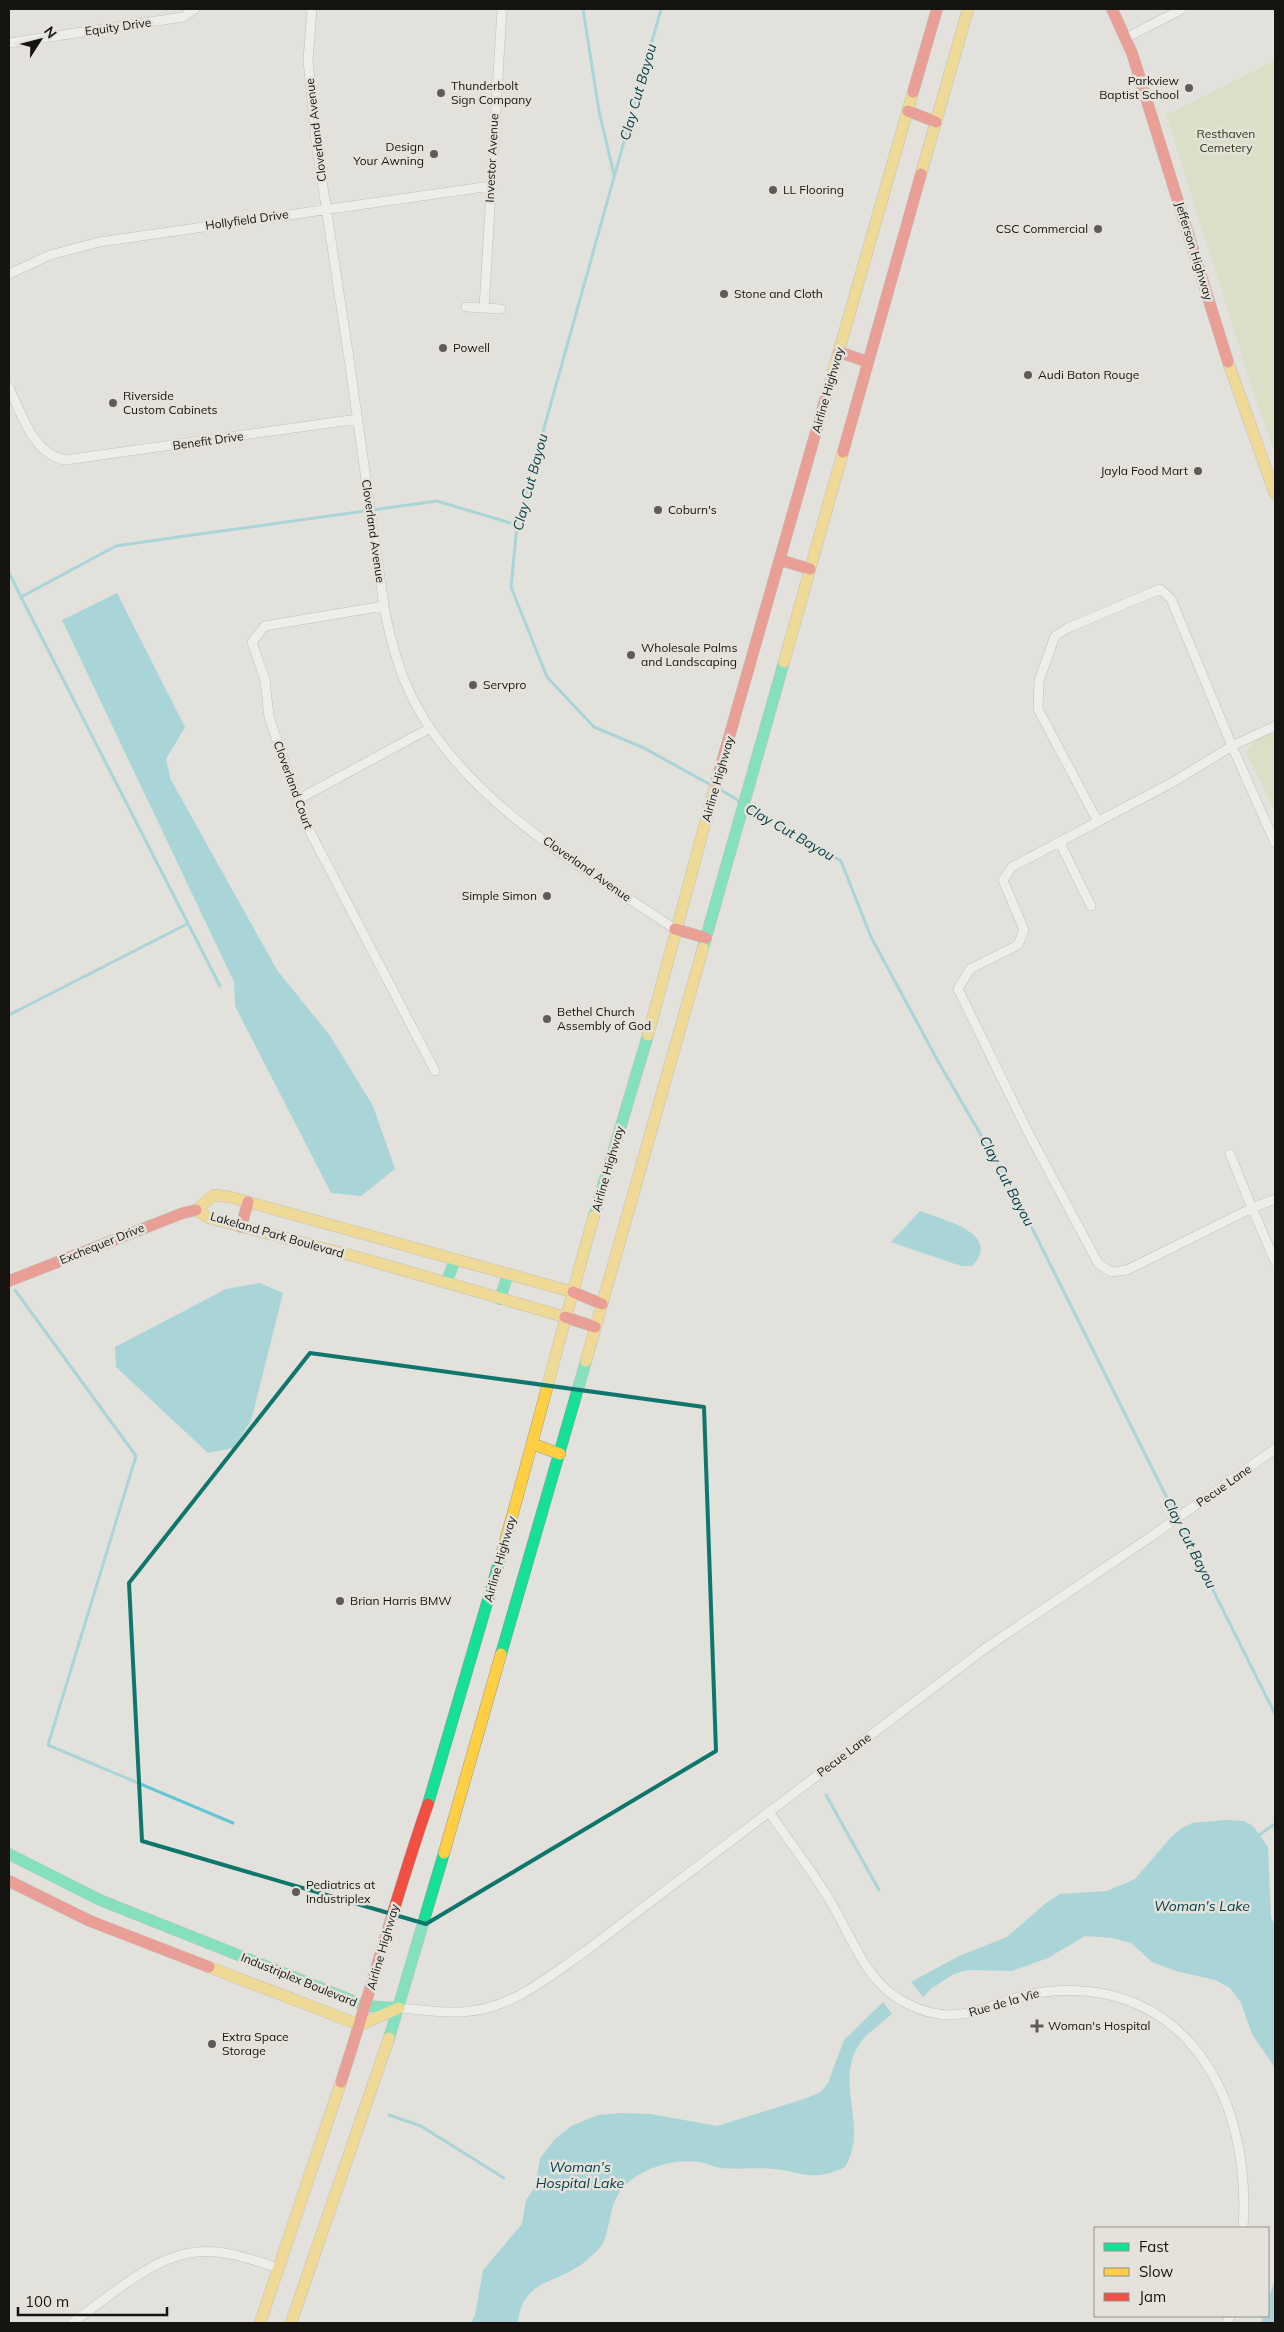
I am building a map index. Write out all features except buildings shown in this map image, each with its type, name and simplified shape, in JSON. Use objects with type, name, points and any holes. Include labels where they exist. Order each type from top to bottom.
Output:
[{"type":"main road","name":"Airline Highway","points":[[260,2323],[360,2025],[406,1868],[436,1783],[533,1444],[565,1318],[656,1006],[675,930],[937,9]]},
{"type":"main road","points":[[291,2323],[399,2008],[560,1454],[968,9]]},
{"type":"main road","name":"Jefferson Highway","points":[[1112,9],[1126,38],[1239,396],[1275,494]]},
{"type":"main road","points":[[908,111],[936,122]]},
{"type":"main road","points":[[839,352],[868,362]]},
{"type":"main road","points":[[780,560],[810,569]]},
{"type":"main road","points":[[675,930],[706,938]]},
{"type":"main road","name":"Lakeland Park Boulevard","points":[[595,1327],[361,1258],[209,1218],[196,1210],[214,1196],[248,1202],[573,1292],[602,1304]]},
{"type":"main road","points":[[242,1226],[248,1202]]},
{"type":"main road","name":"Exchequer Drive","points":[[9,1281],[183,1212],[196,1210]]},
{"type":"main road","points":[[361,1258],[368,1236]]},
{"type":"main road","points":[[446,1283],[455,1260]]},
{"type":"main road","points":[[500,1299],[508,1274]]},
{"type":"main road","points":[[533,1444],[560,1454]]},
{"type":"main road","name":"Industriplex Boulevard","points":[[9,1854],[100,1900],[366,2006],[399,2008]]},
{"type":"main road","name":"Industriplex Boulevard","points":[[9,1881],[90,1921],[360,2025],[399,2008]]},
{"type":"street","name":"Equity Drive","points":[[9,43],[183,17],[195,9]]},
{"type":"street","name":"Cloverland Avenue","points":[[312,9],[308,60],[316,141],[388,632],[404,678],[414,702],[430,728],[460,767],[487,794],[566,857],[675,930]]},
{"type":"street","name":"Investor Avenue","points":[[484,308],[502,9]]},
{"type":"street","points":[[1126,38],[1182,9]]},
{"type":"street","name":"Hollyfield Drive","points":[[9,274],[50,256],[99,242],[491,186]]},
{"type":"street","points":[[466,307],[501,309]]},
{"type":"street","name":"Benefit Drive","points":[[9,388],[40,446],[58,459],[72,460],[358,419]]},
{"type":"street","points":[[1098,822],[1038,709],[1039,681],[1055,636],[1068,628],[1160,589],[1171,599],[1232,746],[1275,843]]},
{"type":"street","name":"Cloverland Court","points":[[384,606],[265,626],[252,642],[265,680],[269,717],[298,800],[314,839],[435,1071]]},
{"type":"street","points":[[1275,726],[1232,746],[1175,780],[1012,867],[1003,880],[1024,930],[1018,946],[970,969],[958,989],[1028,1132],[1098,1263],[1111,1272],[1126,1270],[1252,1208],[1275,1199]]},
{"type":"street","points":[[298,800],[430,728]]},
{"type":"street","points":[[1060,843],[1091,906]]},
{"type":"street","points":[[1230,1154],[1275,1260]]},
{"type":"street","name":"Pecue Lane","points":[[399,2008],[467,2011],[504,2004],[521,1996],[587,1950],[987,1647],[1149,1538],[1275,1449]]},
{"type":"street","name":"Rue de la Vie","points":[[769,1812],[828,1898],[872,1975],[888,1992],[905,2003],[927,2012],[964,2015],[1026,1995],[1064,1990],[1082,1991],[1103,1994],[1138,2006],[1175,2029],[1210,2067],[1228,2106],[1238,2143],[1243,2191],[1243,2227]]},
{"type":"street","points":[[72,2323],[154,2266],[185,2253],[212,2252],[232,2254],[279,2268]]},
{"type":"highlighted area","points":[[310,1353],[704,1407],[716,1751],[426,1924],[142,1841],[129,1583]]},
{"type":"green space","name":"Resthaven Cemetery","points":[[1275,60],[1275,454],[1248,375],[1166,115]]},
{"type":"green space","points":[[1275,730],[1275,812],[1246,752],[1254,741]]},
{"type":"water","points":[[117,593],[185,727],[166,759],[171,780],[277,970],[331,1037],[373,1106],[395,1169],[361,1196],[331,1193],[235,1006],[234,982],[62,620]]},
{"type":"water","points":[[920,1211],[955,1224],[975,1236],[980,1245],[980,1255],[972,1266],[961,1266],[891,1242]]},
{"type":"water","points":[[260,1283],[283,1293],[251,1421],[233,1448],[208,1453],[116,1367],[115,1347],[226,1289]]},
{"type":"water","name":"Woman's Lake","points":[[1226,1820],[1244,1821],[1253,1826],[1268,1847],[1271,1918],[1275,1924],[1275,2068],[1252,2034],[1241,2003],[1230,1988],[1215,1980],[1176,1971],[1152,1962],[1131,1943],[1112,1938],[1085,1936],[1048,1958],[1012,1971],[968,1970],[954,1974],[932,1988],[923,1997],[911,1982],[959,1956],[1007,1937],[1046,1903],[1060,1894],[1107,1891],[1135,1879],[1171,1837],[1182,1828],[1192,1823]]},
{"type":"water","name":"Woman's Hospital Lake","points":[[883,2002],[892,2014],[865,2037],[855,2052],[850,2068],[854,2135],[852,2151],[845,2167],[834,2172],[810,2175],[768,2168],[721,2168],[690,2161],[655,2167],[631,2180],[618,2194],[612,2209],[607,2233],[599,2249],[575,2268],[534,2290],[521,2308],[518,2323],[471,2323],[475,2315],[483,2270],[522,2224],[526,2200],[535,2187],[540,2158],[554,2140],[571,2126],[598,2115],[621,2113],[651,2114],[717,2126],[804,2099],[821,2092],[828,2083],[844,2040]]},
{"type":"water","points":[[1275,2280],[1275,2323],[1261,2323],[1263,2317],[1269,2317],[1269,2297]]},
{"type":"waterway","points":[[583,9],[599,111],[614,175]]},
{"type":"waterway","name":"Clay Cut Bayou","points":[[661,9],[517,525],[511,587],[547,677],[594,727],[644,748],[711,785]]},
{"type":"waterway","points":[[9,573],[21,597],[116,546],[437,501],[517,525]]},
{"type":"waterway","points":[[21,597],[220,986]]},
{"type":"waterway","name":"Clay Cut Bayou","points":[[721,790],[739,801]]},
{"type":"waterway","name":"Clay Cut Bayou","points":[[749,806],[841,861],[871,937],[939,1063],[1013,1190],[1275,1714]]},
{"type":"waterway","points":[[9,1015],[187,924]]},
{"type":"waterway","points":[[15,1290],[136,1456],[48,1745],[233,1823]]},
{"type":"waterway","points":[[826,1795],[879,1890]]},
{"type":"waterway","points":[[1256,1837],[1275,1824]]},
{"type":"waterway","points":[[389,2115],[421,2126],[504,2178]]},
{"type":"traffic: fast","points":[[703,948],[784,662]]},
{"type":"traffic: fast","points":[[594,1216],[648,1035]]},
{"type":"traffic: fast","points":[[446,1283],[455,1260]]},
{"type":"traffic: fast","points":[[500,1299],[508,1274]]},
{"type":"traffic: fast","points":[[501,1654],[586,1361]]},
{"type":"traffic: fast","points":[[428,1804],[502,1552]]},
{"type":"traffic: fast","points":[[389,2038],[444,1853]]},
{"type":"traffic: fast","points":[[9,1854],[100,1900],[366,2006],[396,2008]]},
{"type":"traffic: slow","points":[[921,174],[968,9]]},
{"type":"traffic: slow","points":[[825,400],[913,92]]},
{"type":"traffic: slow","points":[[1228,362],[1275,494]]},
{"type":"traffic: slow","points":[[784,662],[843,452]]},
{"type":"traffic: slow","points":[[648,1035],[716,783]]},
{"type":"traffic: slow","points":[[586,1361],[703,948]]},
{"type":"traffic: slow","points":[[196,1210],[214,1195],[230,1197],[573,1292]]},
{"type":"traffic: slow","points":[[196,1210],[209,1218],[361,1258],[565,1317]]},
{"type":"traffic: slow","points":[[502,1552],[594,1216]]},
{"type":"traffic: slow","points":[[533,1444],[560,1454]]},
{"type":"traffic: slow","points":[[444,1853],[501,1654]]},
{"type":"traffic: slow","points":[[209,1967],[360,2025],[399,2008]]},
{"type":"traffic: slow","points":[[291,2323],[389,2038]]},
{"type":"traffic: slow","points":[[260,2323],[341,2082]]},
{"type":"traffic: jam","points":[[913,92],[937,9]]},
{"type":"traffic: jam","points":[[1112,9],[1132,53],[1228,362]]},
{"type":"traffic: jam","points":[[908,111],[936,122]]},
{"type":"traffic: jam","points":[[843,452],[921,174]]},
{"type":"traffic: jam","points":[[839,352],[868,362]]},
{"type":"traffic: jam","points":[[716,783],[825,400]]},
{"type":"traffic: jam","points":[[780,560],[810,569]]},
{"type":"traffic: jam","points":[[675,929],[706,938]]},
{"type":"traffic: jam","points":[[241,1227],[248,1202]]},
{"type":"traffic: jam","points":[[9,1281],[183,1213],[196,1210]]},
{"type":"traffic: jam","points":[[573,1292],[602,1304]]},
{"type":"traffic: jam","points":[[565,1317],[595,1327]]},
{"type":"traffic: jam","points":[[341,2082],[428,1804]]},
{"type":"traffic: jam","points":[[9,1881],[90,1921],[209,1967]]},
{"type":"place","name":"Parkview Baptist School","points":[[1189,88]]},
{"type":"place","name":"Thunderbolt Sign Company","points":[[441,93]]},
{"type":"place","name":"Design Your Awning","points":[[434,154]]},
{"type":"place","name":"LL Flooring","points":[[773,190]]},
{"type":"place","name":"CSC Commercial","points":[[1098,229]]},
{"type":"place","name":"Stone and Cloth","points":[[724,294]]},
{"type":"place","name":"Powell","points":[[443,348]]},
{"type":"place","name":"Audi Baton Rouge","points":[[1028,375]]},
{"type":"place","name":"Riverside Custom Cabinets","points":[[113,403]]},
{"type":"place","name":"Jayla Food Mart","points":[[1198,471]]},
{"type":"place","name":"Coburn's","points":[[658,510]]},
{"type":"place","name":"Wholesale Palms and Landscaping","points":[[631,655]]},
{"type":"place","name":"Servpro","points":[[473,685]]},
{"type":"place","name":"Simple Simon","points":[[547,896]]},
{"type":"place","name":"Bethel Church Assembly of God","points":[[547,1019]]},
{"type":"place","name":"Brian Harris BMW","points":[[340,1601]]},
{"type":"place","name":"Pediatrics at Industriplex","points":[[296,1892]]},
{"type":"place","name":"Woman's Hospital","points":[[1037,2026]]},
{"type":"place","name":"Extra Space Storage","points":[[212,2044]]}]
